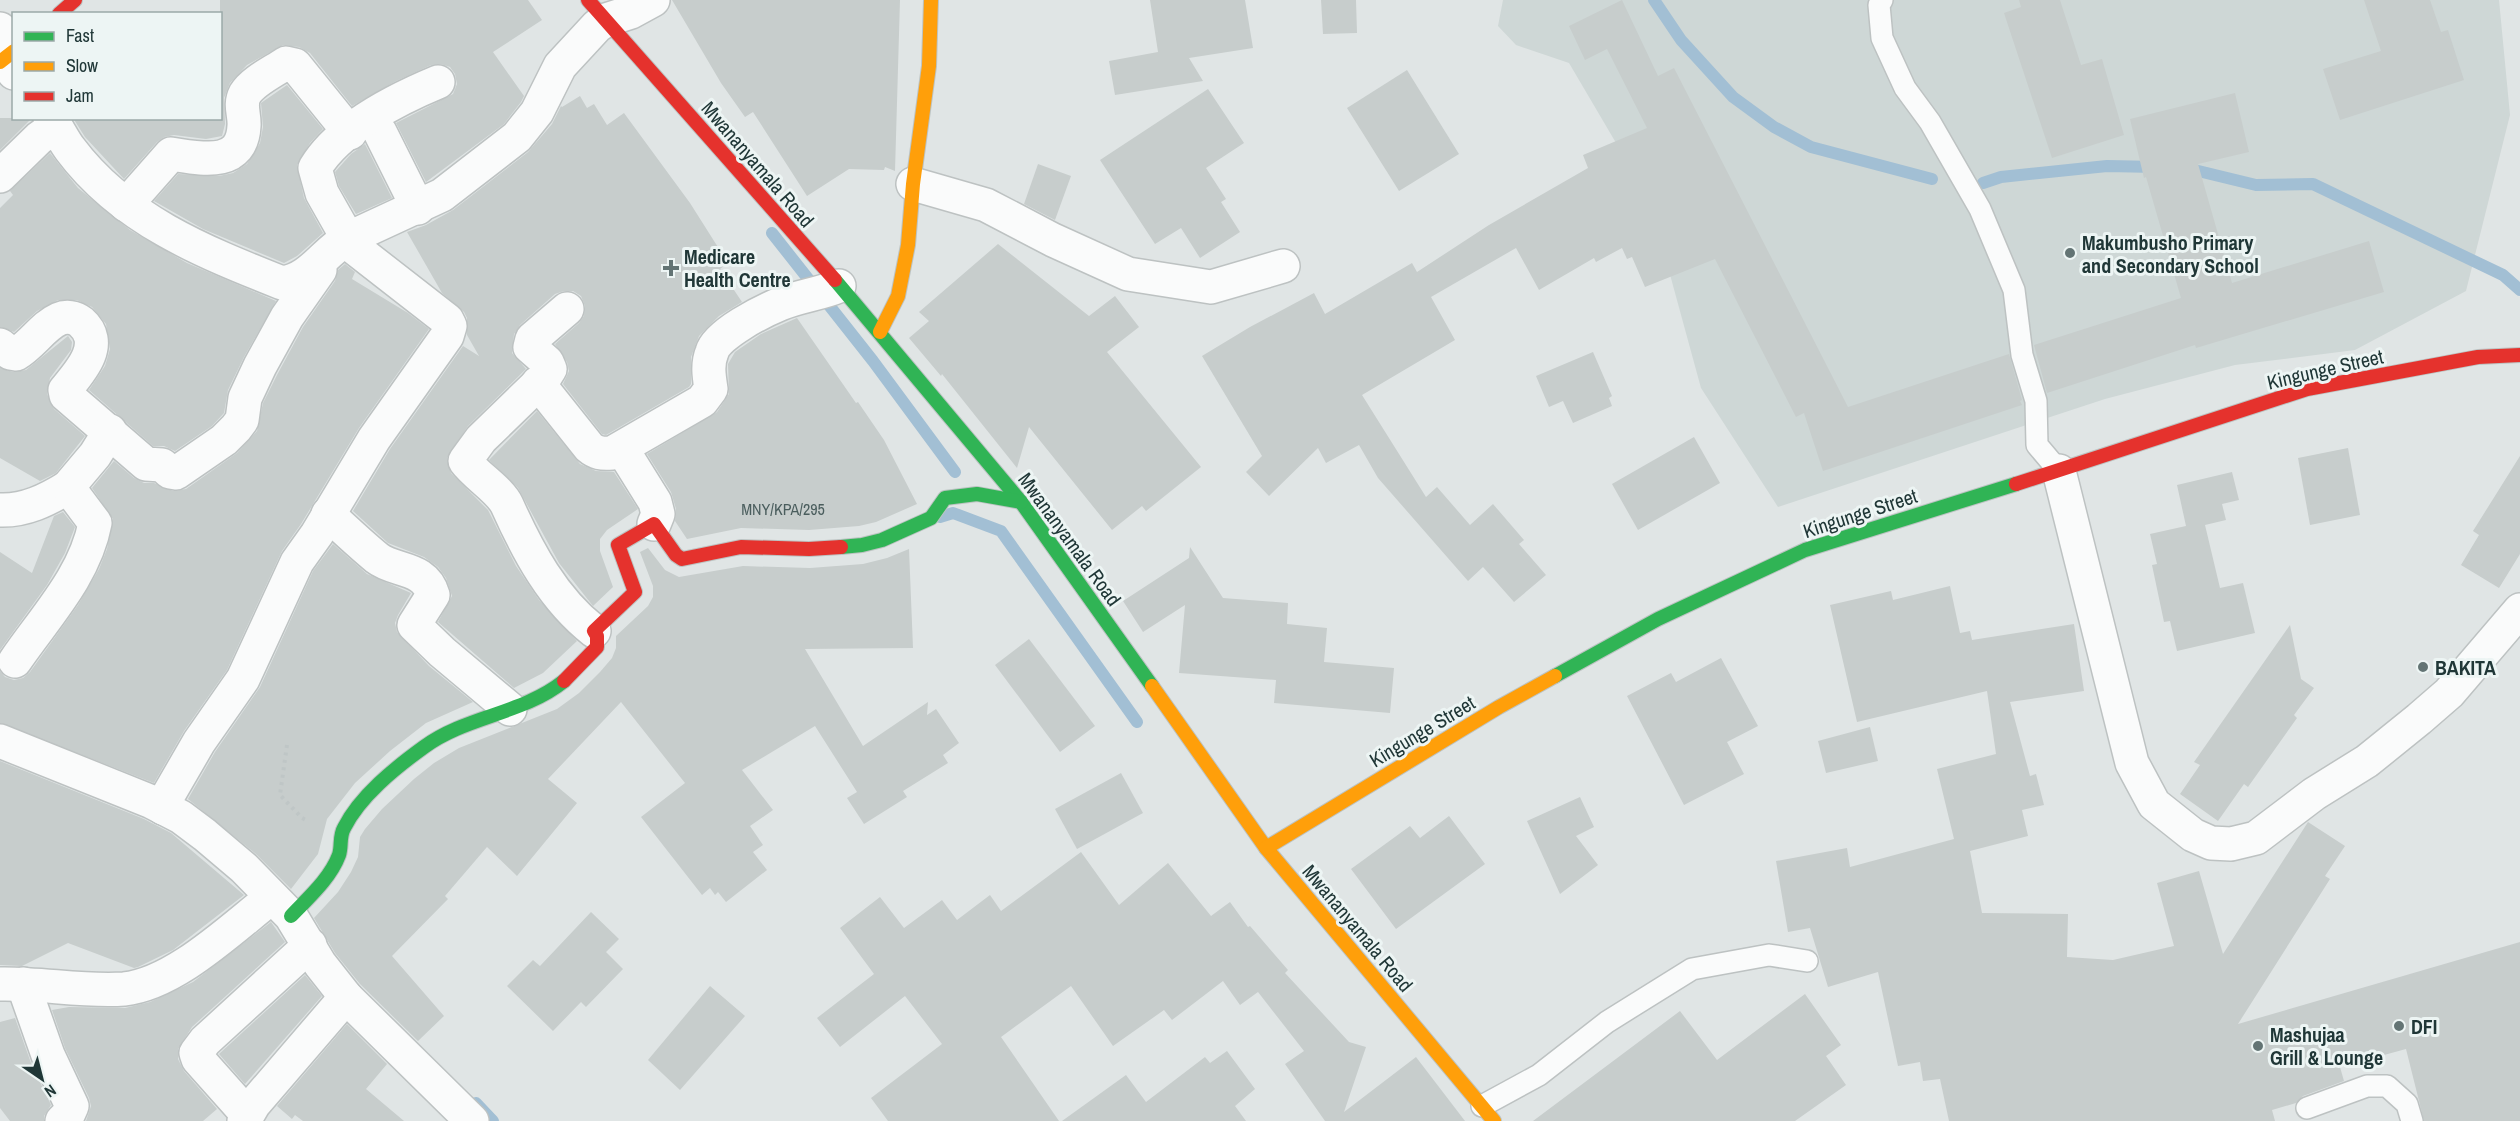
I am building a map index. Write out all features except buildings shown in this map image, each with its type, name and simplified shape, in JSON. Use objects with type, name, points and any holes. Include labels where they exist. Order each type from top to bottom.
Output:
[{"type":"street","points":[[61,12],[75,0]]},
{"type":"street","points":[[0,176],[53,122],[70,149],[126,205],[180,240],[282,283],[292,282],[336,248],[442,195],[517,137],[537,112],[560,66],[597,26],[597,10],[631,12],[653,0]]},
{"type":"street","points":[[880,332],[898,296],[908,245],[913,184],[929,66],[931,0]]},
{"type":"street","name":"Mwananyamala Road","points":[[597,10],[880,332],[1021,502],[1266,848],[1488,1113]]},
{"type":"street","points":[[126,205],[171,154],[202,160],[216,158],[233,151],[242,139],[244,124],[242,103],[246,93],[286,63],[295,65],[360,125],[380,132],[417,208]]},
{"type":"street","points":[[336,248],[315,168],[322,157],[360,125],[401,98],[438,82]]},
{"type":"street","points":[[913,184],[986,205],[1053,240],[1128,274],[1211,287],[1283,266]]},
{"type":"street","points":[[0,345],[10,353],[16,354],[57,319],[67,316],[80,321],[91,335],[92,346],[88,362],[65,390],[66,395],[146,464],[162,465],[174,473],[224,440],[242,420],[245,398],[260,366],[287,317],[336,248]]},
{"type":"street","points":[[163,808],[199,742],[243,678],[297,562],[374,439],[436,354],[450,326],[437,311],[372,262],[336,248]]},
{"type":"street","points":[[538,383],[595,452],[603,454],[622,449],[702,400],[711,389],[708,367],[712,349],[731,331],[781,303],[820,294],[839,286]]},
{"type":"street","points":[[12,984],[98,989],[125,988],[152,982],[281,907],[314,891],[335,862],[341,849],[342,831],[350,819],[375,791],[424,747],[500,711],[548,693],[567,678],[597,647],[598,640],[594,631],[553,590],[542,573],[507,505],[465,461],[482,439],[550,369],[547,362],[530,347],[530,343],[567,309]]},
{"type":"street","name":"Kingunge Street","points":[[1266,848],[1498,707],[1658,619],[1805,550],[2059,471],[2307,389],[2478,357],[2520,355]]},
{"type":"street","points":[[0,510],[29,507],[47,500],[68,487],[95,455],[110,431]]},
{"type":"street","points":[[594,631],[635,592],[618,545],[654,524],[658,514],[655,502],[622,449]]},
{"type":"street","points":[[2059,471],[2132,764],[2154,804],[2193,835],[2211,843],[2231,844],[2256,838],[2314,794],[2367,762],[2449,693],[2520,610]]},
{"type":"street","points":[[15,661],[80,569],[91,545],[95,523],[68,487]]},
{"type":"street","points":[[654,524],[676,555],[682,559],[741,547],[809,549],[862,545],[882,540],[931,518],[945,498],[978,494],[1021,502]]},
{"type":"street","points":[[328,514],[384,563],[403,567],[416,573],[433,596],[414,625],[442,652],[510,709]]},
{"type":"street","points":[[0,741],[163,808],[181,817],[214,842],[244,868],[281,907],[346,997],[472,1121]]},
{"type":"street","points":[[310,945],[205,1041],[196,1053],[198,1059],[252,1115],[346,997]]},
{"type":"street","points":[[12,984],[72,1106],[62,1121]]},
{"type":"lane","points":[[1882,0],[1879,5],[1882,38],[1905,88],[1930,122],[1980,209],[2014,290],[2022,355],[2036,401],[2037,444],[2059,471]]},
{"type":"lane","points":[[1488,1113],[1607,1022],[1692,969],[1768,955],[1807,961]]},
{"type":"lane","points":[[2307,1108],[2367,1086],[2387,1086],[2407,1104],[2412,1121]]},
{"type":"path","points":[[287,745],[279,789],[282,798],[306,821],[320,817],[350,819]]},
{"type":"shaded area","name":"Makumbusho Primary and Secondary School","points":[[1503,0],[2499,0],[2510,115],[2466,291],[2355,350],[2235,365],[2105,399],[1778,507],[1701,388],[1654,216],[1629,165],[1569,63],[1516,45],[1498,26]]},
{"type":"waterway","points":[[1654,0],[1681,40],[1733,97],[1774,127],[1811,147],[1932,179]]},
{"type":"waterway","points":[[1983,183],[2001,177],[2107,166],[2157,167]]},
{"type":"waterway","points":[[2186,168],[2256,185],[2313,184],[2503,275],[2520,290]]},
{"type":"waterway","points":[[772,233],[873,361],[955,472]]},
{"type":"waterway","points":[[940,517],[953,513],[1001,531],[1137,722]]},
{"type":"waterway","points":[[476,1103],[493,1121]]},
{"type":"traffic: fast","points":[[835,280],[1021,502],[1152,686]]},
{"type":"traffic: fast","points":[[1555,676],[1658,619],[1805,550],[2016,484]]},
{"type":"traffic: fast","points":[[841,547],[882,540],[931,518],[945,498],[977,494],[1021,502]]},
{"type":"traffic: fast","points":[[291,916],[318,888],[335,864],[339,855],[342,831],[351,816],[390,773],[440,737],[531,701],[564,681]]},
{"type":"traffic: slow","points":[[880,332],[898,296],[908,245],[913,184],[929,66],[931,0]]},
{"type":"traffic: slow","points":[[0,62],[12,53]]},
{"type":"traffic: slow","points":[[1266,848],[1499,707],[1555,676]]},
{"type":"traffic: slow","points":[[1152,686],[1266,848],[1494,1121]]},
{"type":"traffic: jam","points":[[61,12],[75,0]]},
{"type":"traffic: jam","points":[[588,0],[835,280]]},
{"type":"traffic: jam","points":[[2016,484],[2307,389],[2478,357],[2520,355]]},
{"type":"traffic: jam","points":[[564,681],[597,647],[597,636],[594,631],[635,592],[618,545],[654,524],[676,555],[682,559],[741,547],[809,549],[841,547]]},
{"type":"place","name":"Makumbusho Primary and Secondary School","points":[[2070,253]]},
{"type":"place","name":"Medicare Health Centre","points":[[671,268]]},
{"type":"place","name":"BAKITA","points":[[2423,667]]},
{"type":"place","name":"DFI","points":[[2399,1026]]},
{"type":"place","name":"Mashujaa Grill & Lounge","points":[[2258,1046]]}]
